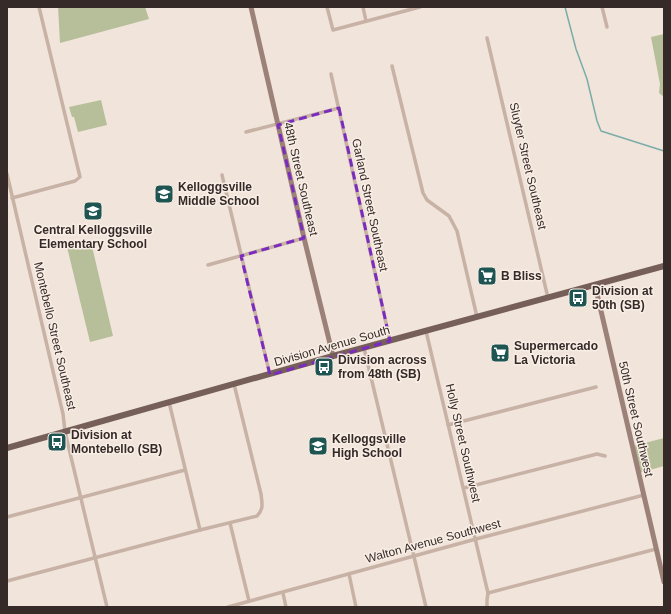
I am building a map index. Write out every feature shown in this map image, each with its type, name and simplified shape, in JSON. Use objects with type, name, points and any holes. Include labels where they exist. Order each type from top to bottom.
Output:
[{"type":"main road","name":"Division Avenue South","points":[[7,448],[333,356],[664,266]]},
{"type":"street","points":[[12,198],[75,181],[79,178],[39,7]]},
{"type":"street","name":"48th Street Southeast","points":[[251,7],[304,238],[333,356]]},
{"type":"street","points":[[327,7],[333,30],[420,7]]},
{"type":"street","points":[[363,7],[366,21]]},
{"type":"street","points":[[397,7],[398,13]]},
{"type":"street","points":[[602,7],[606,27]]},
{"type":"street","name":"Sluyter Street Southeast","points":[[488,38],[548,298]]},
{"type":"street","points":[[392,66],[423,193],[427,200],[449,216],[457,231],[477,317]]},
{"type":"street","name":"Garland Street Southeast","points":[[331,74],[390,341]]},
{"type":"street","points":[[246,132],[278,125],[339,108]]},
{"type":"street","name":"Montebello Street Southeast","points":[[7,174],[63,414],[65,432],[107,607]]},
{"type":"street","points":[[222,174],[270,375]]},
{"type":"street","points":[[208,265],[304,238]]},
{"type":"street","name":"50th Street Southwest","points":[[595,285],[664,582]]},
{"type":"street","name":"Holly Street Southwest","points":[[426,331],[488,593],[487,607]]},
{"type":"street","points":[[364,348],[426,607]]},
{"type":"street","points":[[7,581],[257,516],[261,512],[261,494],[234,384]]},
{"type":"street","points":[[448,425],[596,387]]},
{"type":"street","points":[[169,402],[200,530]]},
{"type":"street","points":[[464,488],[597,454],[605,456]]},
{"type":"street","points":[[7,517],[185,470]]},
{"type":"street","name":"Walton Avenue Southwest","points":[[228,607],[644,495]]},
{"type":"street","points":[[230,523],[250,601]]},
{"type":"street","points":[[488,593],[656,549]]},
{"type":"street","points":[[348,574],[356,607]]},
{"type":"street","points":[[283,593],[286,607]]},
{"type":"highlighted area","points":[[339,108],[390,341],[270,375],[241,256],[304,238],[278,125]]},
{"type":"green space","points":[[58,7],[145,7],[149,19],[60,43]]},
{"type":"green space","points":[[664,34],[664,97],[659,93],[660,84],[651,37]]},
{"type":"green space","points":[[101,100],[107,125],[78,132],[74,117],[72,117],[69,107]]},
{"type":"green space","points":[[91,242],[113,336],[90,342],[67,247]]},
{"type":"green space","points":[[664,438],[664,466],[639,473],[633,446]]},
{"type":"waterway","points":[[565,7],[601,131],[664,151]]},
{"type":"place","name":"Kelloggsville Middle School","points":[[164,194]]},
{"type":"place","name":"Central Kelloggsville Elementary School","points":[[93,211]]},
{"type":"place","name":"B Bliss","points":[[487,276]]},
{"type":"place","name":"Division at 50th (SB)","points":[[578,298]]},
{"type":"place","name":"Supermercado La Victoria","points":[[500,353]]},
{"type":"place","name":"Division across from 48th (SB)","points":[[324,367]]},
{"type":"place","name":"Division at Montebello (SB)","points":[[57,442]]},
{"type":"place","name":"Kelloggsville High School","points":[[318,446]]}]
